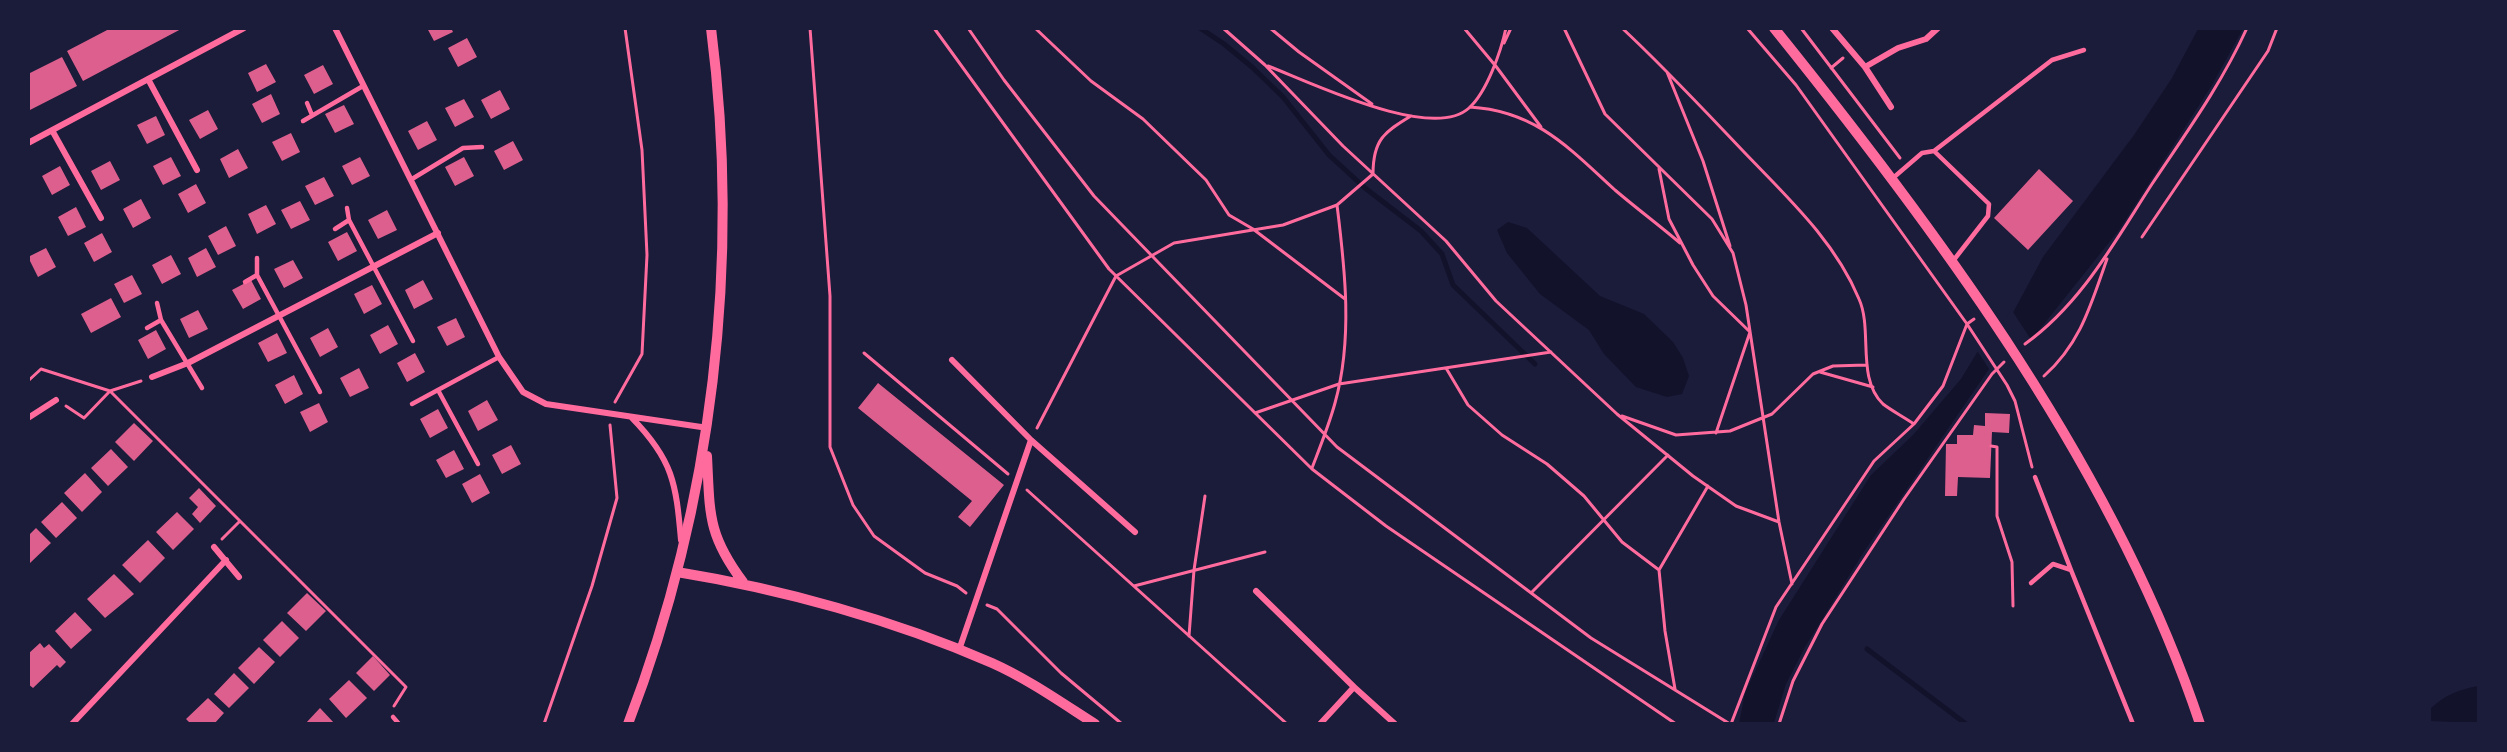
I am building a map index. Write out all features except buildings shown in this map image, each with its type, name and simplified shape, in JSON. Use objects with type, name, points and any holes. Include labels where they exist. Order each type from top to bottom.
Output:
[{"type":"street","points":[[28,143],[53,132],[244,28]]},
{"type":"street","points":[[334,28],[412,179],[499,357],[523,392],[546,404],[708,428]]},
{"type":"street","points":[[628,723],[651,662],[677,572],[708,428],[723,244],[719,93],[711,28]]},
{"type":"street","points":[[1774,28],[1891,180],[1984,310],[2034,385],[2098,494],[2148,594],[2200,723]]},
{"type":"street","points":[[1832,28],[1865,67],[1891,107]]},
{"type":"street","points":[[1865,67],[1898,48],[1926,39],[1938,28]]},
{"type":"street","points":[[148,79],[197,170]]},
{"type":"street","points":[[53,132],[101,218]]},
{"type":"street","points":[[152,377],[188,363],[374,269],[438,233]]},
{"type":"street","points":[[952,360],[1031,440],[1135,532]]},
{"type":"street","points":[[28,418],[56,400]]},
{"type":"street","points":[[632,418],[656,443],[669,466],[677,496],[681,552]]},
{"type":"street","points":[[959,650],[1031,440]]},
{"type":"street","points":[[706,443],[711,523],[724,556],[743,582]]},
{"type":"street","points":[[214,547],[239,577]]},
{"type":"street","points":[[72,723],[226,560]]},
{"type":"street","points":[[677,572],[743,582],[855,614],[959,650],[994,664],[1095,723]]},
{"type":"street","points":[[1256,591],[1354,687],[1395,723]]},
{"type":"street","points":[[1320,723],[1354,687]]},
{"type":"lane","points":[[1891,180],[1922,153],[1934,151],[2052,60],[2084,50]]},
{"type":"lane","points":[[303,121],[363,86]]},
{"type":"lane","points":[[307,104],[312,115]]},
{"type":"lane","points":[[412,179],[463,148],[482,147]]},
{"type":"lane","points":[[1934,151],[1989,204],[1988,216],[1951,263]]},
{"type":"lane","points":[[347,208],[349,220],[412,341]]},
{"type":"lane","points":[[335,229],[349,220]]},
{"type":"lane","points":[[257,258],[257,275],[320,392]]},
{"type":"lane","points":[[245,282],[257,275]]},
{"type":"lane","points":[[157,303],[161,320],[202,388]]},
{"type":"lane","points":[[147,328],[161,320]]},
{"type":"lane","points":[[412,404],[499,357]]},
{"type":"lane","points":[[438,390],[478,464]]},
{"type":"lane","points":[[2035,477],[2133,723]]},
{"type":"lane","points":[[2031,583],[2053,564],[2072,570]]},
{"type":"lane","points":[[393,717],[399,723]]},
{"type":"path","points":[[544,723],[592,586],[617,498],[609,414],[642,354],[647,255],[642,150],[625,28]]},
{"type":"path","points":[[810,28],[830,296],[830,447],[853,505],[874,536],[925,573],[957,586],[975,600],[997,609],[1061,673],[1122,723]]},
{"type":"path","points":[[934,28],[1116,276],[1312,469],[1386,526],[1676,723]]},
{"type":"path","points":[[968,28],[1004,80],[1094,196],[1337,447],[1592,638],[1730,723],[1776,607],[1874,461],[1914,424],[1943,386],[1967,324],[1984,310]]},
{"type":"path","points":[[1035,28],[1090,81],[1151,127],[1206,180],[1228,215],[1253,229],[1345,298]]},
{"type":"path","points":[[1223,28],[1265,65],[1373,174],[1446,241],[1496,301],[1617,414],[1736,506],[1779,522]]},
{"type":"path","points":[[1270,28],[1299,52],[1378,108]]},
{"type":"path","points":[[1464,28],[1542,129]]},
{"type":"path","points":[[1494,64],[1506,28]]},
{"type":"path","points":[[1265,65],[1378,108],[1435,119],[1456,115],[1470,107],[1486,82],[1511,28]]},
{"type":"path","points":[[1564,28],[1605,114],[1712,219],[1733,254]]},
{"type":"path","points":[[1622,28],[1666,70],[1790,200],[1837,254],[1860,301],[1867,333],[1867,365],[1873,387],[1883,403],[1914,424]]},
{"type":"path","points":[[1747,28],[1796,86],[1967,324],[2007,385],[2015,401],[2035,477]]},
{"type":"path","points":[[1801,28],[1907,166]]},
{"type":"path","points":[[2019,349],[2038,335],[2066,306],[2108,255],[2219,84],[2247,28]]},
{"type":"path","points":[[2142,237],[2268,51],[2277,28]]},
{"type":"path","points":[[1666,70],[1703,161],[1733,254],[1750,332],[1779,522],[1791,584]]},
{"type":"path","points":[[1470,107],[1494,109],[1524,118],[1563,142],[1618,192],[1682,245]]},
{"type":"path","points":[[1031,440],[1116,276],[1174,243],[1283,225],[1337,205],[1373,174],[1373,156],[1378,141],[1390,128],[1411,116]]},
{"type":"path","points":[[1659,168],[1669,219],[1682,245],[1713,296],[1750,332]]},
{"type":"path","points":[[1312,469],[1339,384],[1344,351],[1345,271],[1337,205]]},
{"type":"path","points":[[2034,385],[2060,362],[2083,328],[2108,255]]},
{"type":"path","points":[[1716,433],[1750,332]]},
{"type":"path","points":[[864,352],[1017,482],[1287,723]]},
{"type":"path","points":[[1255,413],[1339,384],[1551,352]]},
{"type":"path","points":[[1779,723],[1793,681],[1822,624],[1917,480],[1992,374],[2005,361]]},
{"type":"path","points":[[1617,414],[1676,435],[1730,431],[1772,414],[1813,374],[1819,371],[1833,366],[1867,365]]},
{"type":"path","points":[[1446,368],[1468,405],[1502,435],[1547,464],[1584,496],[1603,522],[1622,542],[1659,570]]},
{"type":"path","points":[[28,381],[41,369],[110,391],[406,687],[395,703],[393,717]]},
{"type":"path","points":[[1819,371],[1873,387]]},
{"type":"path","points":[[56,400],[84,418],[110,391],[152,377]]},
{"type":"path","points":[[1991,446],[1997,447],[1997,516],[2012,562],[2013,606]]},
{"type":"path","points":[[1531,593],[1668,455]]},
{"type":"path","points":[[1675,689],[1665,631],[1659,570],[1708,486]]},
{"type":"path","points":[[1189,636],[1194,570],[1205,496]]},
{"type":"path","points":[[214,547],[240,521]]},
{"type":"path","points":[[1134,586],[1265,552]]},
{"type":"path","points":[[1668,718],[1671,723]]},
{"type":"shaded area","points":[[2198,29],[2243,29],[2212,85],[2119,230],[2036,334],[1989,369],[1863,553],[1805,647],[1786,684],[1774,723],[1739,724],[1745,693],[1779,620],[1871,475],[1913,435],[1961,379],[1978,351],[2009,320],[2043,257],[2134,135],[2172,78]]},
{"type":"shaded area","points":[[1508,222],[1527,228],[1600,296],[1644,314],[1673,342],[1683,358],[1689,376],[1682,394],[1667,397],[1636,387],[1604,354],[1589,330],[1540,294],[1507,253],[1497,230]]},
{"type":"shaded area","points":[[2478,686],[2478,723],[2431,721],[2431,708],[2436,703],[2453,693]]},
{"type":"pier","points":[[2011,309],[2032,341],[1991,372],[1976,349],[2006,318]]},
{"type":"waterway","points":[[1200,28],[1252,67],[1283,97],[1329,155],[1365,188],[1421,231],[1442,254],[1453,285],[1535,364]]},
{"type":"waterway","points":[[1867,649],[1966,724]]}]
